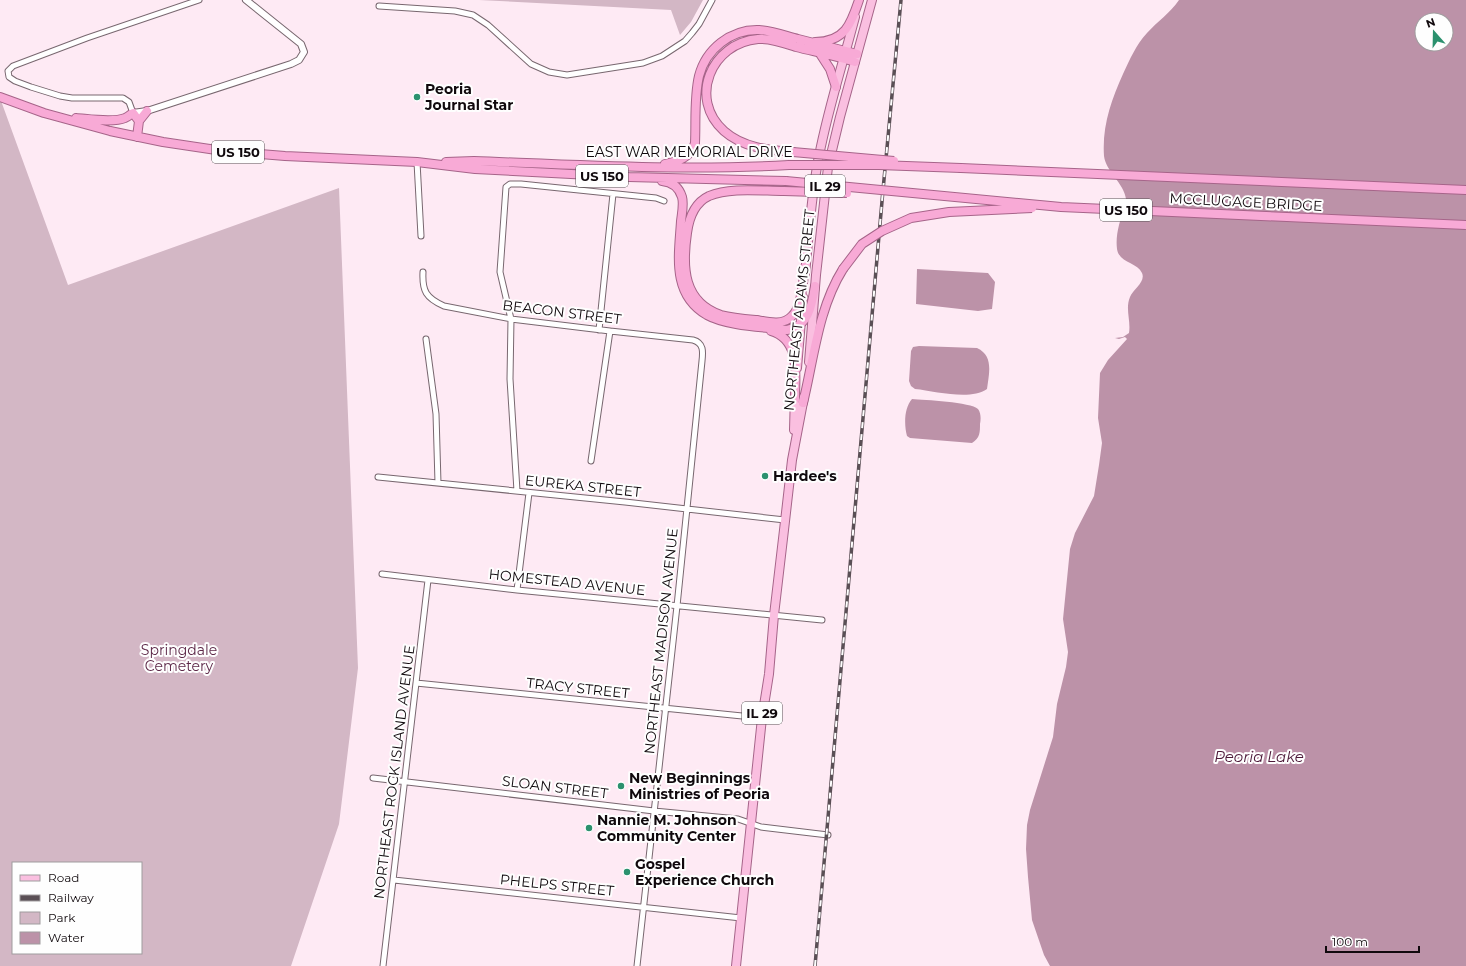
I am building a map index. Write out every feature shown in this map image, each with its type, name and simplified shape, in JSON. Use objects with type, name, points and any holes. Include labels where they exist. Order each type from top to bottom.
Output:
[{"type":"highway","points":[[802,40],[819,42],[840,36],[850,24],[859,0]]},
{"type":"highway","points":[[619,166],[664,164],[683,159],[691,152],[695,142],[697,88],[704,64],[710,54],[722,42],[741,33],[757,30],[773,32],[856,58]]},
{"type":"highway","points":[[845,55],[819,52],[764,39],[748,41],[737,45],[719,57],[710,75],[707,94],[708,105],[713,116],[724,130],[739,141],[768,150],[850,156],[961,168]]},
{"type":"highway","points":[[819,52],[830,69],[836,87]]},
{"type":"highway","name":"EAST WAR MEMORIAL DRIVE","points":[[0,96],[41,111],[90,126],[137,137],[248,154],[417,162],[474,161],[619,166],[707,167],[879,165],[961,168]]},
{"type":"highway","points":[[41,111],[72,118],[103,120],[125,118],[134,112],[138,121],[137,137]]},
{"type":"highway","points":[[138,121],[147,111]]},
{"type":"highway","name":"EAST WAR MEMORIAL DRIVE","points":[[417,162],[475,169],[621,176],[786,181]]},
{"type":"highway","name":"MCCLUGAGE BRIDGE","points":[[961,168],[1466,190]]},
{"type":"highway","points":[[621,176],[665,181],[678,188],[683,202],[678,267],[684,290],[688,297],[701,310],[714,318],[774,332],[785,338],[790,344],[794,358],[795,399]]},
{"type":"highway","name":"MCCLUGAGE BRIDGE","points":[[786,181],[886,192],[1061,207],[1466,225]]},
{"type":"highway","points":[[806,267],[795,312],[790,318],[779,322],[726,316],[704,306],[693,294],[686,279],[684,262],[688,222],[697,205],[709,196],[726,191],[847,193],[886,192]]},
{"type":"highway","points":[[803,403],[816,342],[825,309],[843,269],[862,244],[882,231],[911,218],[949,212],[1061,207]]},
{"type":"highway","points":[[731,322],[787,330],[793,329],[800,325],[812,306],[815,286]]},
{"type":"main road","name":"NORTHEAST ADAMS STREET","points":[[736,966],[762,718],[769,674],[774,615],[792,460],[800,325],[815,178],[823,136],[859,0]]},
{"type":"main road","name":"NORTHEAST ADAMS STREET","points":[[792,460],[803,403],[810,354],[823,202],[828,167],[872,0]]},
{"type":"street","points":[[199,0],[65,46],[13,66],[8,70],[8,76],[31,87],[54,95],[72,98],[123,98],[129,102],[134,112],[147,111],[300,60],[303,54],[303,49],[299,42],[246,0]]},
{"type":"street","points":[[378,6],[455,11],[473,15],[488,25],[531,64],[539,69],[549,72],[568,75],[642,63],[662,56],[685,41],[699,24],[712,0]]},
{"type":"street","points":[[417,162],[421,236]]},
{"type":"street","points":[[517,491],[510,379],[510,318],[500,272],[505,189],[507,186],[512,184],[521,184],[656,198],[664,201]]},
{"type":"street","points":[[599,330],[613,194]]},
{"type":"street","name":"BEACON STREET","points":[[423,272],[423,284],[426,294],[435,302],[444,306],[510,318],[599,330],[693,340],[699,342]]},
{"type":"street","points":[[591,461],[610,331]]},
{"type":"street","points":[[426,339],[434,402],[438,483]]},
{"type":"street","name":"NORTHEAST MADISON AVENUE","points":[[637,966],[688,509],[702,361],[702,347],[699,342]]},
{"type":"street","name":"EUREKA STREET","points":[[378,476],[785,520]]},
{"type":"street","points":[[517,590],[529,493]]},
{"type":"street","name":"HOMESTEAD AVENUE","points":[[382,574],[517,590],[822,620]]},
{"type":"street","name":"NORTHEAST ROCK ISLAND AVENUE","points":[[382,966],[394,880],[404,781],[428,580]]},
{"type":"street","name":"TRACY STREET","points":[[416,683],[762,718]]},
{"type":"street","name":"SLOAN STREET","points":[[373,778],[654,811],[738,819],[761,828],[828,835]]},
{"type":"street","name":"PHELPS STREET","points":[[394,880],[741,918]]},
{"type":"green space","points":[[479,0],[703,0],[691,22],[680,35],[671,10]]},
{"type":"green space","name":"Springdale Cemetery","points":[[0,98],[68,285],[339,188],[358,668],[339,824],[291,966],[0,966]]},
{"type":"water","name":"Peoria Lake","points":[[1179,0],[1466,0],[1466,966],[1050,966],[1044,955],[1032,920],[1026,849],[1027,825],[1030,810],[1053,737],[1057,704],[1066,667],[1068,652],[1063,619],[1070,549],[1075,533],[1094,496],[1102,443],[1098,418],[1100,373],[1108,360],[1127,339],[1125,337],[1119,339],[1115,338],[1123,337],[1129,333],[1129,301],[1143,276],[1140,269],[1124,260],[1118,254],[1118,231],[1126,206],[1126,199],[1125,193],[1105,162],[1104,134],[1108,114],[1115,94],[1136,47],[1147,33]]},
{"type":"water","points":[[917,269],[988,273],[995,282],[992,309],[978,311],[916,304]]},
{"type":"water","points":[[913,347],[977,348],[982,351],[988,360],[989,366],[987,389],[980,393],[962,395],[915,389],[911,386],[909,381],[911,351]]},
{"type":"water","points":[[912,399],[957,403],[978,409],[981,418],[978,437],[972,443],[910,438],[907,436],[906,432],[905,417],[907,407]]},
{"type":"railway","points":[[815,966],[901,0]]},
{"type":"place","name":"Peoria Journal Star","points":[[417,97]]},
{"type":"place","name":"Hardee's","points":[[765,476]]},
{"type":"place","name":"New Beginnings Ministries of Peoria","points":[[621,786]]},
{"type":"place","name":"Nannie M. Johnson Community Center","points":[[589,828]]},
{"type":"place","name":"Gospel Experience Church","points":[[627,872]]}]
